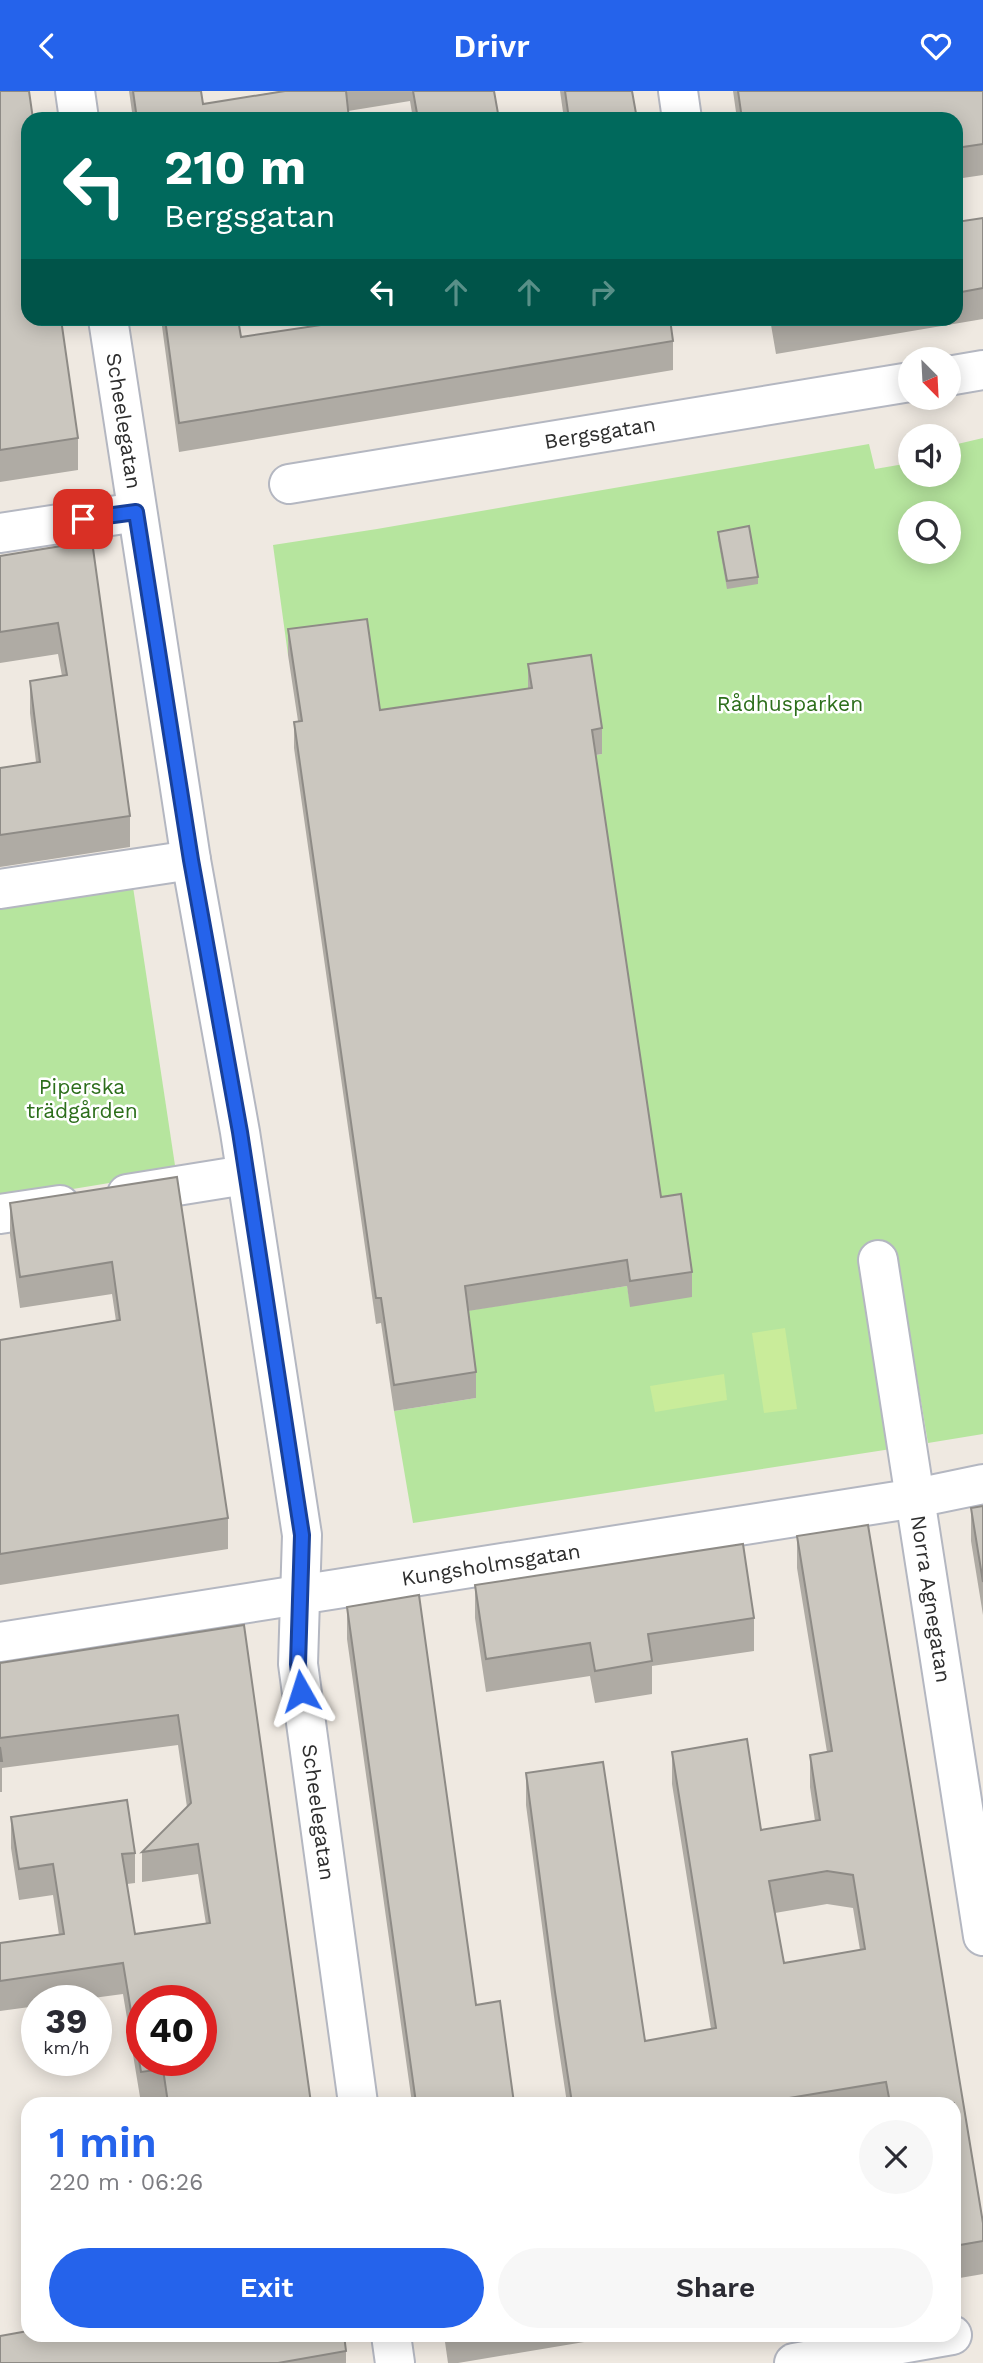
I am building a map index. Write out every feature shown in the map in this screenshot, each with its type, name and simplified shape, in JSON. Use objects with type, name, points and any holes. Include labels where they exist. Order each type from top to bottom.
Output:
[{"type":"street","points":[[75,91],[78,112]]},
{"type":"street","points":[[678,91],[681,112]]},
{"type":"street","name":"Scheelegatan","points":[[109,326],[191,860],[246,1175],[302,1535],[298,1664],[357,2097]]},
{"type":"street","points":[[961,374],[983,370]]},
{"type":"street","name":"Bergsgatan","points":[[289,484],[898,384]]},
{"type":"street","points":[[0,533],[136,512]]},
{"type":"street","points":[[0,889],[191,860]]},
{"type":"street","points":[[0,1215],[246,1175]]},
{"type":"street","name":"Norra Agnegatan","points":[[878,1260],[979,1882],[983,1936]]},
{"type":"street","name":"Kungsholmsgatan","points":[[0,1642],[916,1498],[983,1484]]},
{"type":"street","points":[[961,2333],[983,2329]]},
{"type":"street","points":[[392,2342],[395,2363]]},
{"type":"street","points":[[794,2363],[909,2342]]},
{"type":"green space","name":"Rådhusparken","points":[[983,438],[983,1434],[928,1443],[897,1258],[891,1449],[413,1523],[394,1411],[476,1398],[465,1311],[627,1286],[631,1307],[661,1223],[592,756],[602,754],[398,733],[288,655],[273,545],[869,444],[875,469],[898,465],[898,487],[961,487],[961,443]]},
{"type":"green space","name":"Piperska trädgården","points":[[133,887],[176,1172],[0,1201],[0,908]]},
{"type":"green space","points":[[785,1328],[797,1409],[764,1413],[752,1333]]},
{"type":"green space","points":[[724,1374],[727,1400],[655,1412],[650,1386]]},
{"type":"building","points":[[0,91],[29,91],[32,112],[21,112],[21,326],[62,326],[78,438],[0,450]]},
{"type":"building","points":[[133,91],[201,91],[203,104],[285,91],[346,91],[348,112],[136,112]]},
{"type":"building","points":[[413,91],[494,91],[498,112],[417,112]]},
{"type":"building","points":[[565,91],[632,91],[636,112],[568,112]]},
{"type":"building","points":[[738,91],[983,91],[983,144],[963,147],[963,112],[741,112]]},
{"type":"building","points":[[983,218],[983,288],[963,292],[963,221]]},
{"type":"building","points":[[166,326],[239,326],[241,337],[314,326],[671,326],[673,341],[179,423]]},
{"type":"building","points":[[749,526],[758,577],[727,581],[718,532]]},
{"type":"building","points":[[92,541],[130,816],[0,835],[0,768],[40,762],[30,681],[67,675],[58,623],[0,632],[0,556]]},
{"type":"building","points":[[367,619],[380,710],[532,688],[528,664],[591,655],[602,728],[592,730],[661,1197],[681,1194],[692,1272],[630,1281],[627,1260],[465,1286],[476,1372],[394,1385],[381,1298],[376,1298],[294,722],[302,721],[288,629]]},
{"type":"building","points":[[177,1177],[228,1518],[0,1554],[0,1340],[120,1320],[112,1262],[20,1277],[10,1203]]},
{"type":"building","points":[[983,1506],[983,1582],[971,1508]]},
{"type":"building","points":[[868,1525],[983,2223],[983,2241],[961,2245],[961,2097],[889,2097],[886,2082],[795,2097],[571,2097],[526,1773],[603,1762],[645,2041],[716,2028],[672,1752],[747,1739],[761,1830],[820,1820],[810,1755],[832,1751],[797,1536]],"holes":[[[827,1871],[853,1875],[865,1949],[784,1963],[769,1881]]]},
{"type":"building","points":[[743,1544],[754,1618],[648,1634],[652,1661],[595,1671],[590,1643],[486,1659],[475,1585]]},
{"type":"building","points":[[419,1595],[476,2005],[500,2001],[513,2097],[415,2097],[347,1607]]},
{"type":"building","points":[[244,1625],[310,2097],[167,2097],[164,2076],[217,2076],[217,1985],[127,1985],[123,1963],[0,1981],[0,1943],[64,1934],[53,1864],[19,1869],[11,1817],[127,1800],[135,1853],[122,1854],[135,1934],[210,1923],[198,1844],[142,1852],[191,1803],[178,1715],[0,1738],[0,1663]]},
{"type":"building","points":[[21,2332],[21,2342],[345,2342],[346,2351],[278,2363],[0,2363],[0,2336]]},
{"type":"route","points":[[83,519],[136,512],[191,860],[240,1132],[302,1535],[298,1664],[301,1691]]}]
